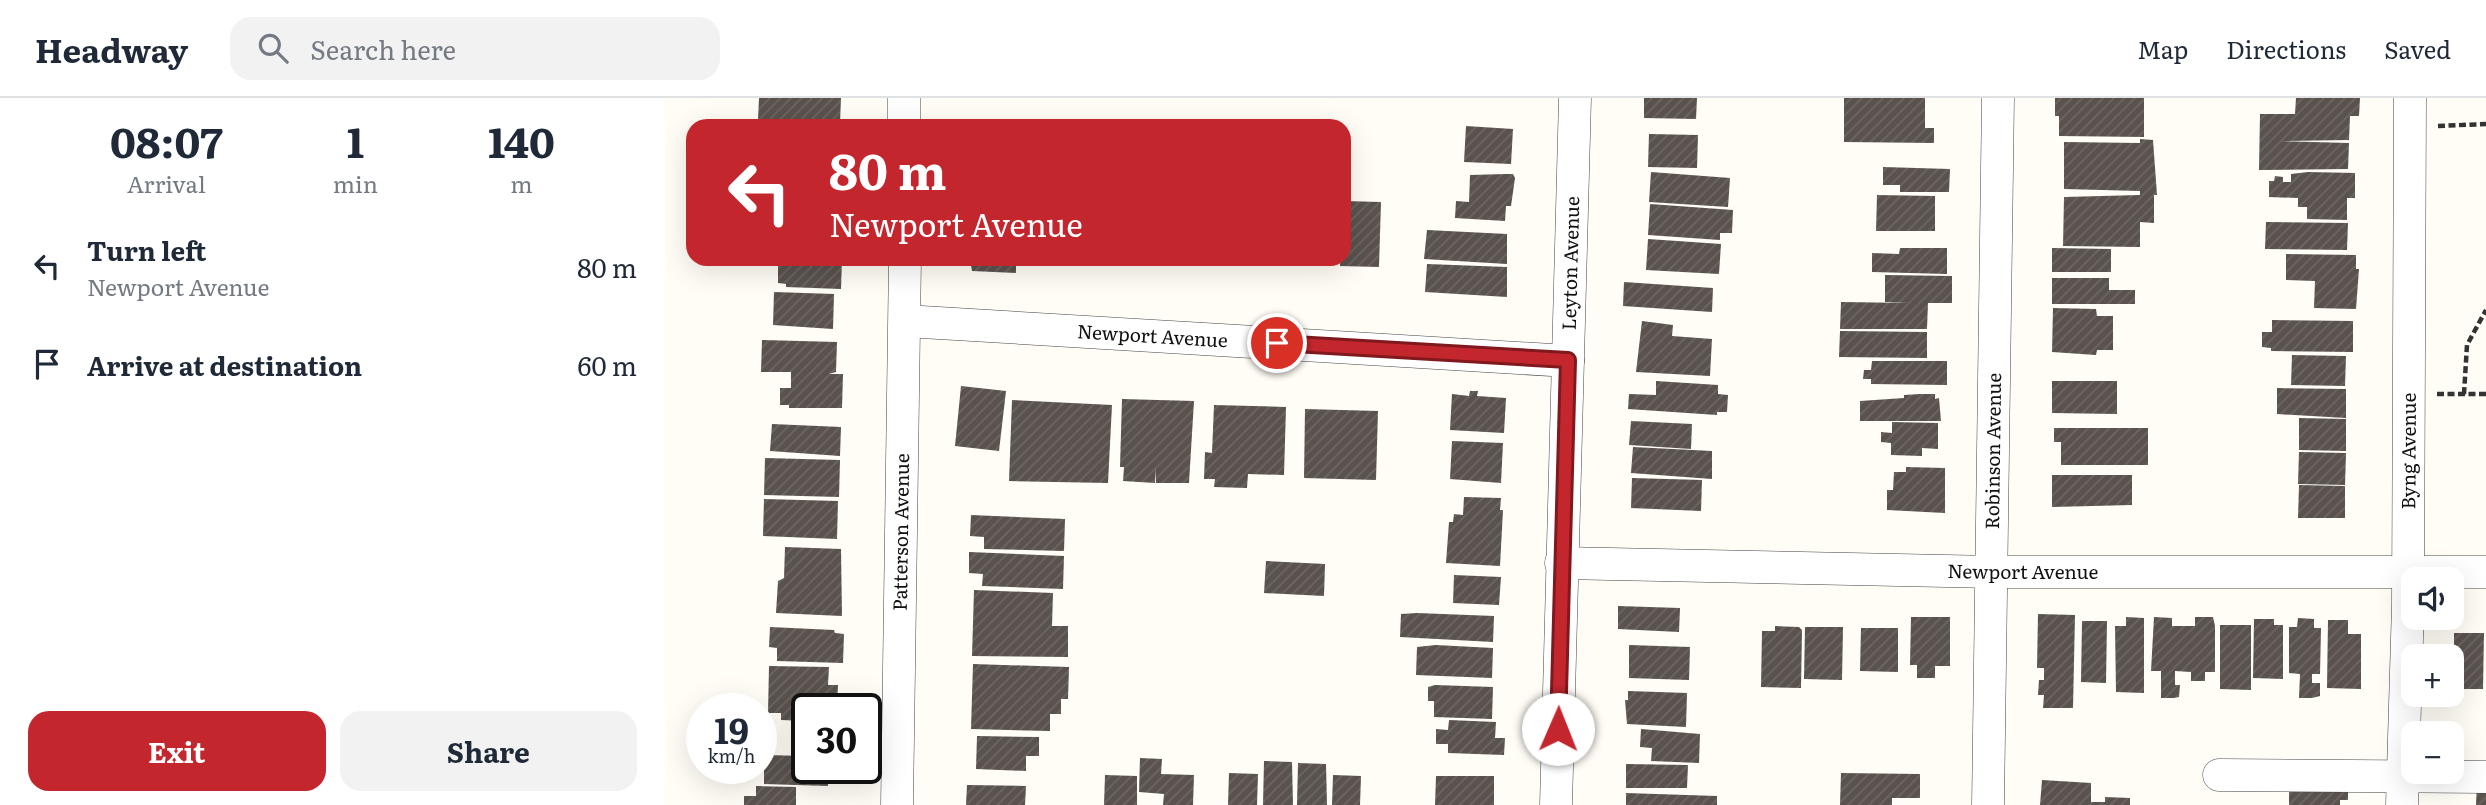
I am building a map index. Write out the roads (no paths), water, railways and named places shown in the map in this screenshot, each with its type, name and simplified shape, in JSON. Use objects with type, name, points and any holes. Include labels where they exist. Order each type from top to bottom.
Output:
[{"type":"street","points":[[904,98],[904,119]]},
{"type":"street","name":"Leyton Avenue","points":[[1556,805],[1560,563],[1575,98]]},
{"type":"street","name":"Robinson Avenue","points":[[1988,805],[1994,572],[1998,98]]},
{"type":"street","name":"Byng Avenue","points":[[2408,567],[2410,98]]},
{"type":"street","name":"Patterson Avenue","points":[[897,805],[905,266]]},
{"type":"street","name":"Newport Avenue","points":[[905,321],[1568,360]]},
{"type":"street","name":"Newport Avenue","points":[[1560,563],[1994,572],[2401,571]]},
{"type":"street","name":"Newport Avenue","points":[[2464,572],[2486,572]]},
{"type":"street","name":"Byng Avenue","points":[[2403,791],[2407,630]]},
{"type":"street","points":[[2220,775],[2403,791],[2486,777]]}]
